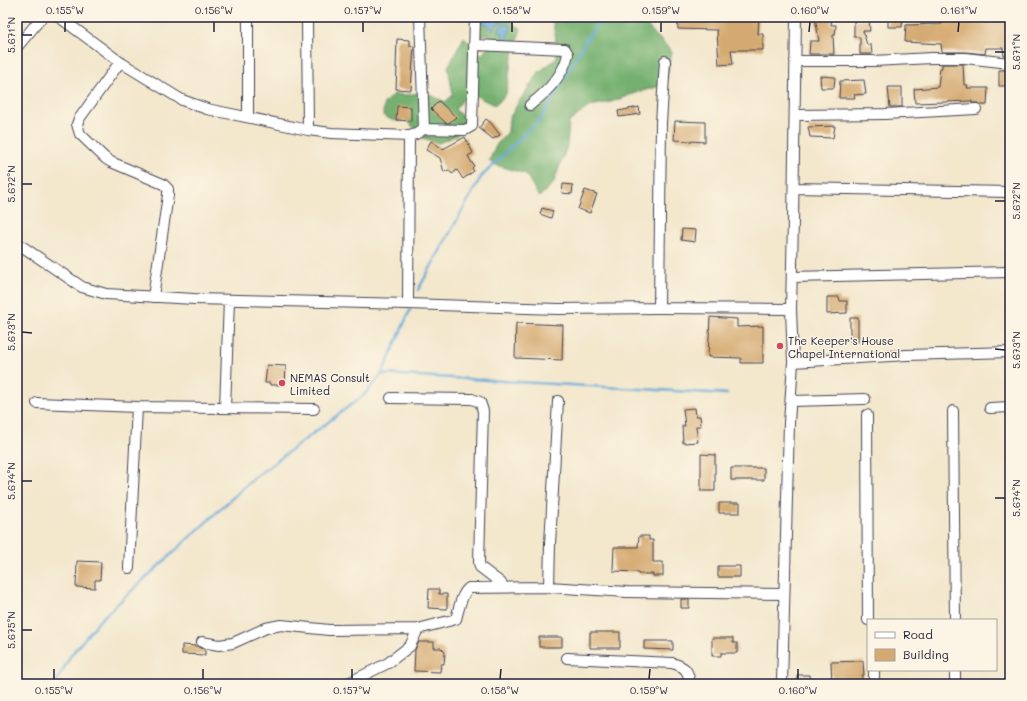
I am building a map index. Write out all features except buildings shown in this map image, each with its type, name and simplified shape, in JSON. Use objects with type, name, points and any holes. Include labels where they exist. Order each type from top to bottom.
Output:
[{"type":"street","points":[[17,48],[42,17]]},
{"type":"street","points":[[59,17],[120,62],[182,100],[207,109],[248,116],[308,130],[409,136],[424,129],[465,130],[472,126],[474,17]]},
{"type":"street","points":[[248,17],[248,116]]},
{"type":"street","points":[[307,17],[308,130]]},
{"type":"street","points":[[420,17],[424,129]]},
{"type":"street","points":[[782,684],[789,423],[792,401],[793,362],[791,309],[796,17]]},
{"type":"street","points":[[474,45],[565,48],[568,54],[566,62],[552,86],[530,105]]},
{"type":"street","points":[[795,61],[873,61],[965,58],[1010,63]]},
{"type":"street","points":[[659,308],[660,131],[665,61]]},
{"type":"street","points":[[120,62],[79,119],[78,129],[80,134],[105,158],[163,184],[168,189],[153,297]]},
{"type":"street","points":[[795,115],[886,114],[976,109]]},
{"type":"street","points":[[408,304],[409,136]]},
{"type":"street","points":[[794,188],[1010,192]]},
{"type":"street","points":[[17,243],[82,287],[106,294],[229,300],[408,304],[558,310],[659,308],[791,309]]},
{"type":"street","points":[[792,277],[1010,272]]},
{"type":"street","points":[[225,408],[229,300]]},
{"type":"street","points":[[793,362],[907,355],[1010,352]]},
{"type":"street","points":[[391,398],[472,399],[480,402],[483,411],[479,562],[480,567],[501,583],[503,587]]},
{"type":"street","points":[[792,401],[865,399]]},
{"type":"street","points":[[549,587],[558,402]]},
{"type":"street","points":[[37,403],[137,407],[314,409]]},
{"type":"street","points":[[129,568],[137,407]]},
{"type":"street","points":[[990,408],[1010,407]]},
{"type":"street","points":[[953,412],[955,619]]},
{"type":"street","points":[[867,416],[868,619]]},
{"type":"street","points":[[202,642],[219,645],[233,644],[266,628],[281,626],[329,630],[418,629],[456,619],[462,598],[469,588],[549,587],[627,592],[784,594]]},
{"type":"street","points":[[346,684],[388,663],[410,646],[418,629]]},
{"type":"street","points":[[567,658],[672,663],[683,666],[688,672],[690,684]]},
{"type":"street","points":[[874,671],[874,684]]},
{"type":"street","points":[[955,671],[955,684]]},
{"type":"green space","points":[[477,17],[510,17],[514,25],[521,28],[511,62],[506,94],[496,105],[479,97],[467,97],[455,109],[468,123],[457,135],[439,143],[423,138],[421,130],[413,127],[405,119],[399,121],[383,115],[384,103],[394,94],[407,95],[419,93],[433,96],[445,102],[453,95],[448,67],[464,37],[470,43],[475,54],[483,54],[492,40],[488,33],[476,42]]},
{"type":"green space","points":[[552,17],[605,17],[613,21],[621,17],[639,17],[672,52],[665,85],[638,92],[611,102],[590,106],[569,122],[567,146],[553,184],[539,197],[526,174],[496,165],[489,161],[497,144],[508,132],[509,119],[520,100],[539,72],[557,58]]},
{"type":"water","points":[[489,17],[497,17],[498,20],[503,22],[495,25],[493,30],[487,24],[478,21],[480,18],[484,20]]},
{"type":"water","points":[[504,24],[508,24],[511,28],[507,37],[508,40],[506,42],[502,32],[498,32]]},
{"type":"waterway","points":[[418,290],[481,177],[542,117],[585,42],[602,17]]},
{"type":"waterway","points":[[55,684],[71,655],[100,620],[254,478],[364,395],[382,374],[410,310]]},
{"type":"waterway","points":[[382,374],[727,394]]},
{"type":"place","name":"The Keeper's House Chapel International","points":[[780,346]]},
{"type":"place","name":"NEMAS Consult Limited","points":[[282,383]]}]
